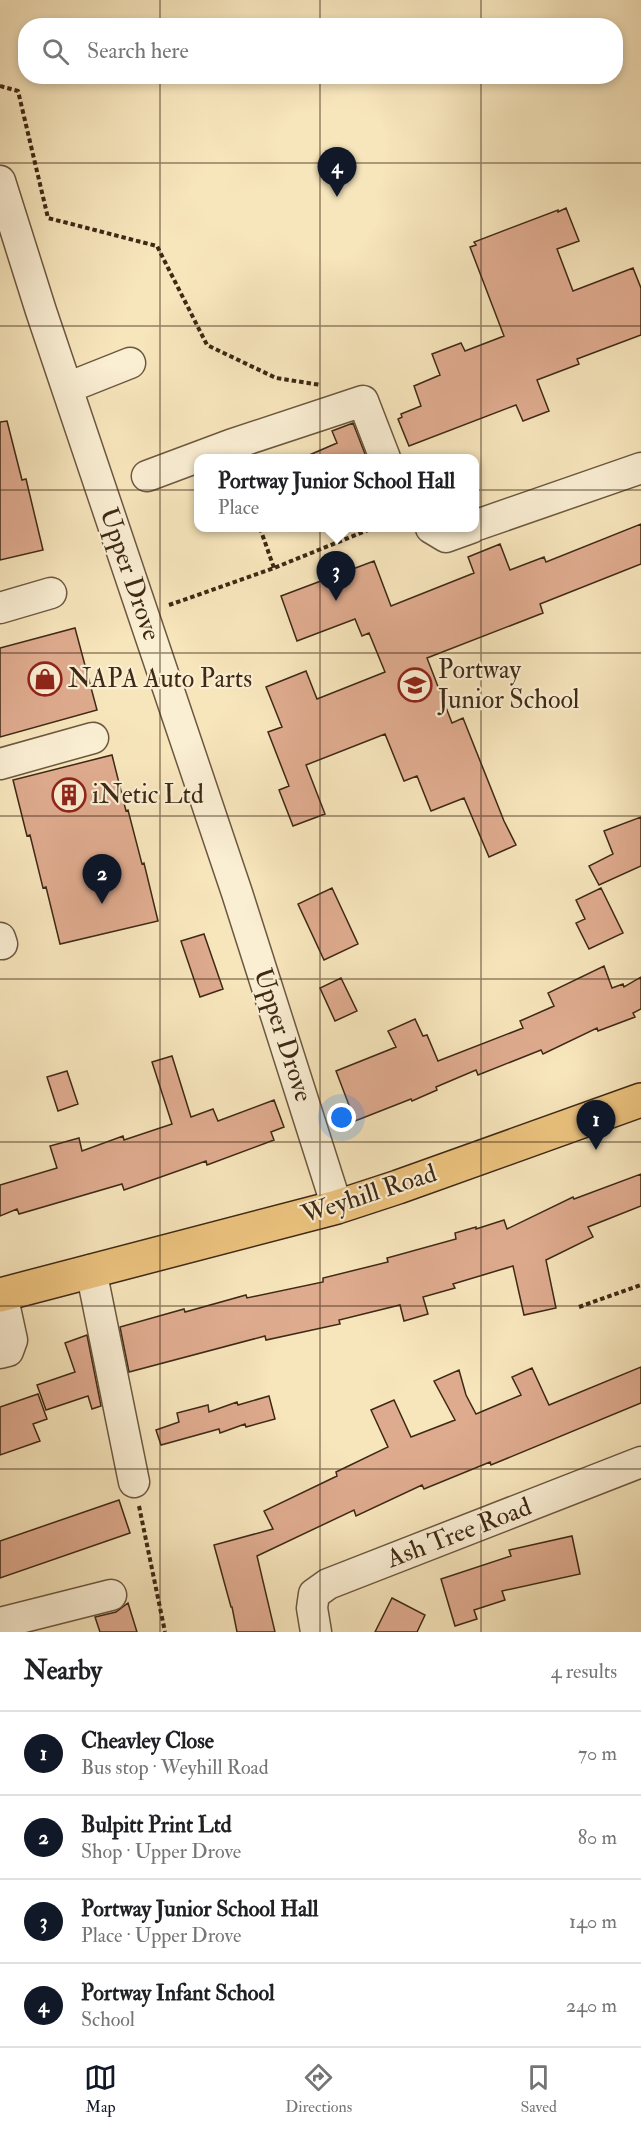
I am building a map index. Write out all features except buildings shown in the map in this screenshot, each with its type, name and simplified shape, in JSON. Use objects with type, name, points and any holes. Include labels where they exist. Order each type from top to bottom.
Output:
[{"type":"main road","name":"Weyhill Road","points":[[1,1295],[337,1207],[641,1100]]},
{"type":"street","name":"Upper Drove","points":[[0,181],[67,388],[237,893],[337,1207]]},
{"type":"street","points":[[67,388],[130,363]]},
{"type":"street","points":[[206,454],[363,401],[383,454]]},
{"type":"street","points":[[147,476],[194,458]]},
{"type":"street","points":[[479,525],[641,468]]},
{"type":"street","points":[[437,532],[446,537],[459,532]]},
{"type":"street","points":[[0,608],[51,594]]},
{"type":"street","points":[[0,764],[93,738]]},
{"type":"street","points":[[91,1270],[134,1482]]},
{"type":"street","points":[[0,1353],[9,1350],[12,1340],[1,1295]]},
{"type":"street","name":"Ash Tree Road","points":[[316,1632],[312,1608],[314,1594],[328,1584],[641,1462]]},
{"type":"street","points":[[0,1623],[52,1621],[111,1595]]},
{"type":"path","points":[[0,86],[18,91],[48,218],[157,246],[207,345],[276,378],[325,386],[339,394],[363,401]]},
{"type":"path","points":[[261,532],[274,568]]},
{"type":"path","points":[[162,608],[274,568],[363,532]]},
{"type":"path","points":[[579,1307],[641,1285]]},
{"type":"path","points":[[134,1482],[165,1632]]},
{"type":"place","name":"Portway Infant School","points":[[337,197]]},
{"type":"place","name":"Portway Junior School Hall","points":[[336,601]]},
{"type":"place","name":"NAPA Auto Parts","points":[[45,679]]},
{"type":"place","name":"Portway Junior School","points":[[415,685]]},
{"type":"place","name":"iNetic Ltd","points":[[69,795]]},
{"type":"place","name":"Bulpitt Print Ltd","points":[[102,904]]},
{"type":"place","name":"Cheavley Close","points":[[596,1150]]}]
